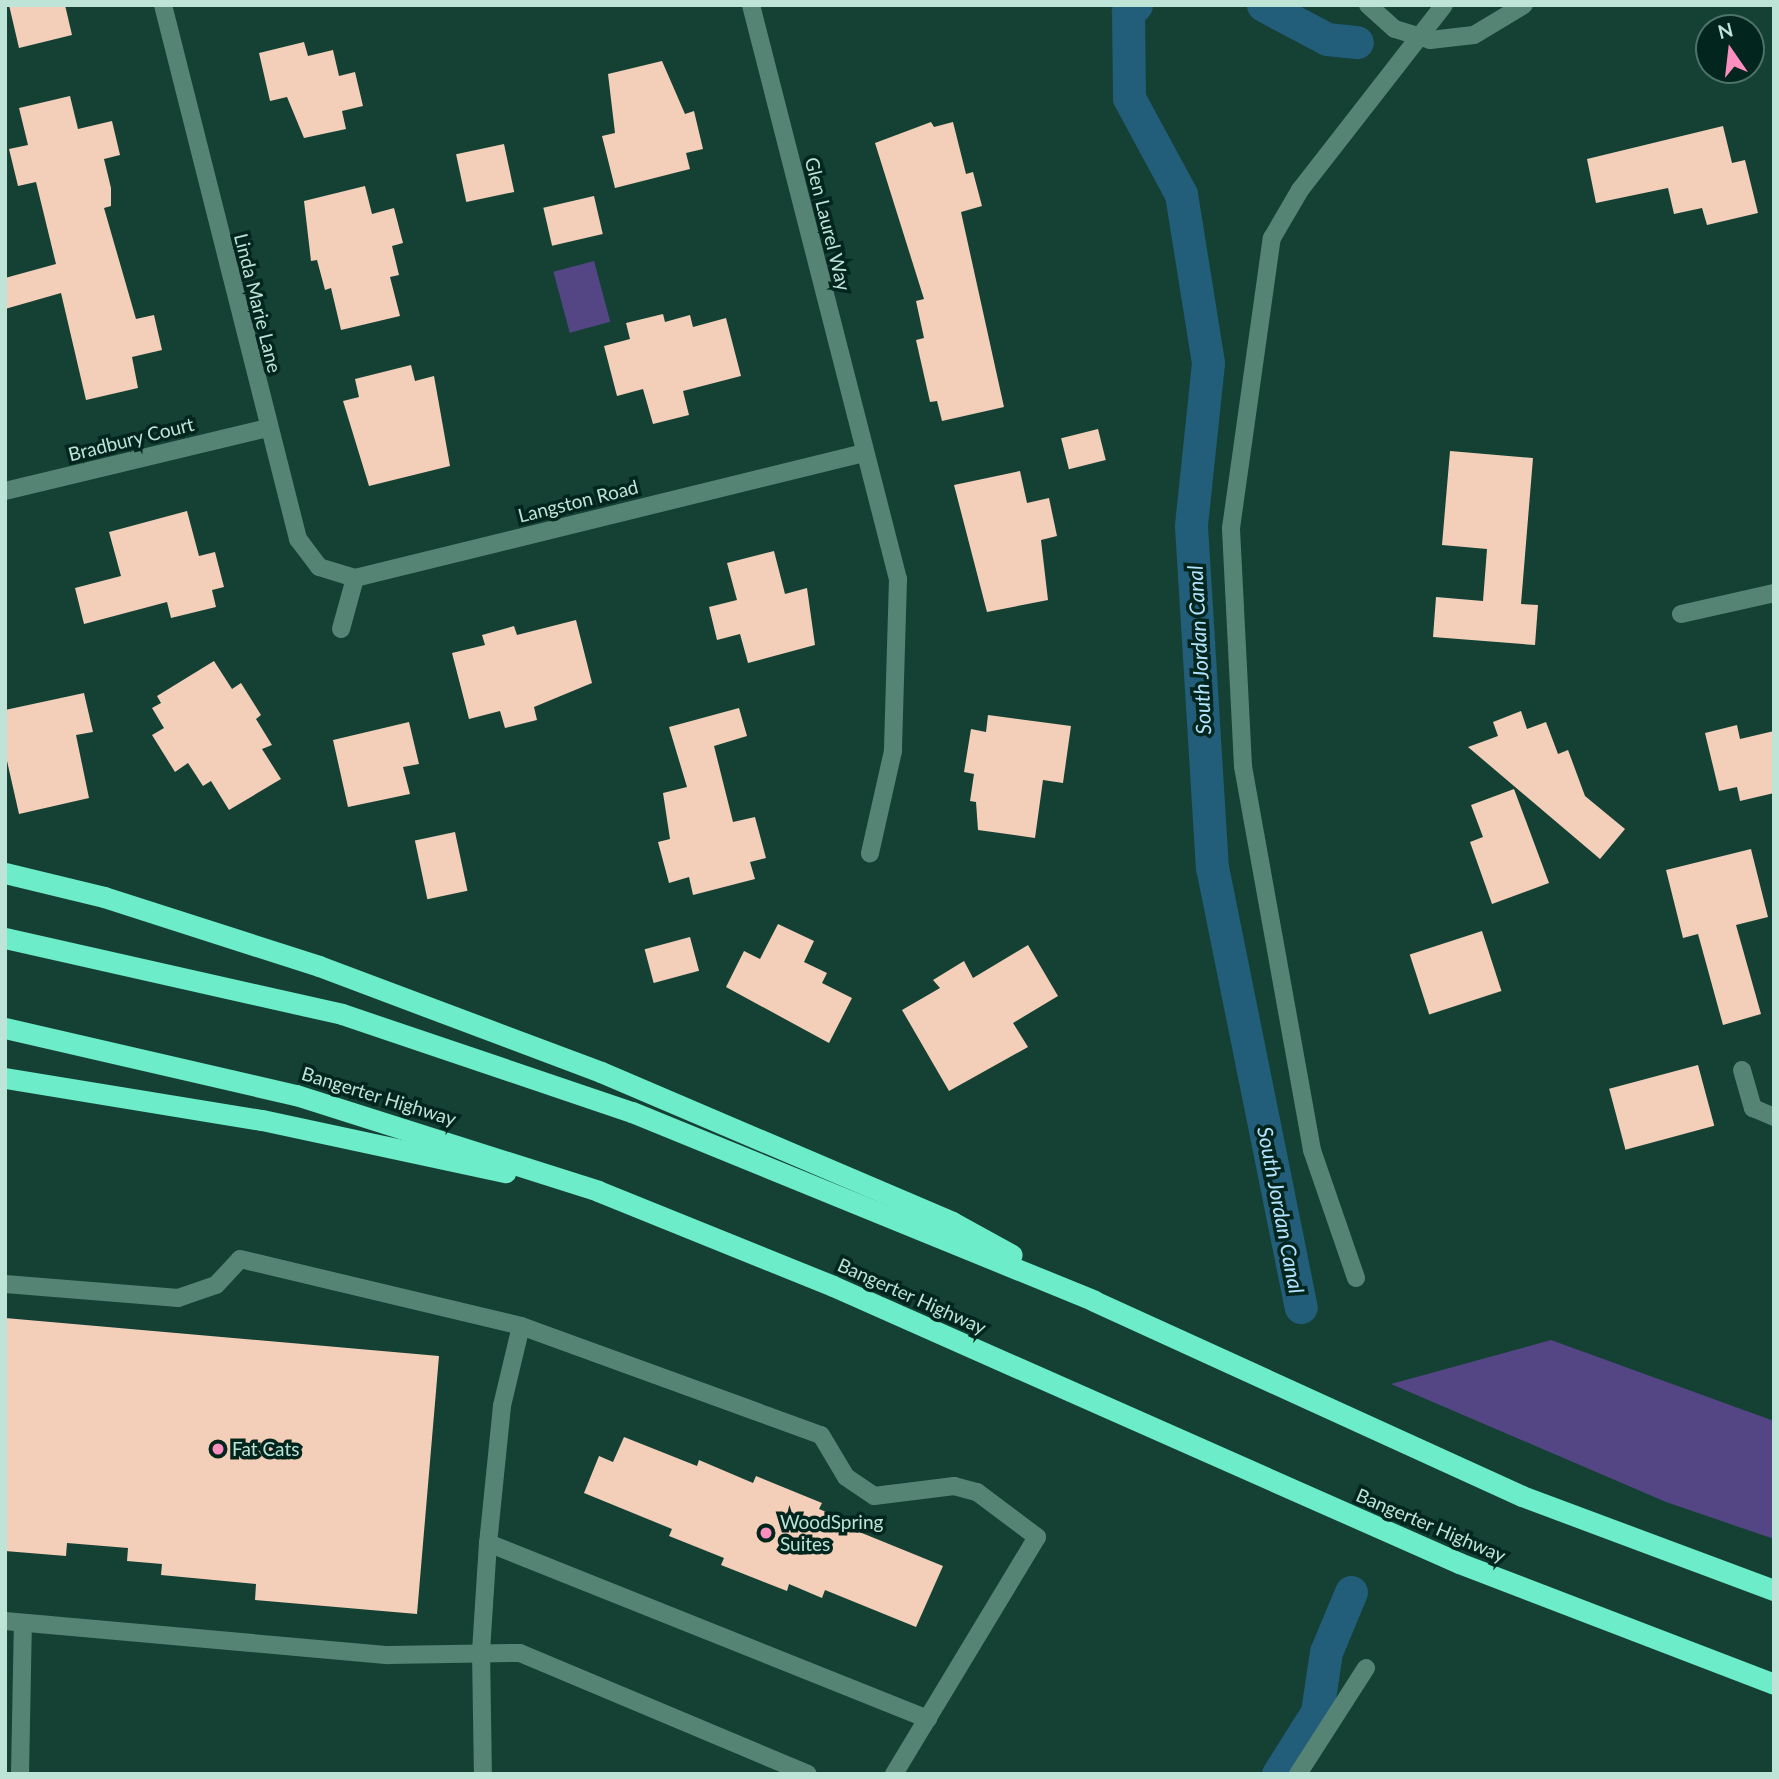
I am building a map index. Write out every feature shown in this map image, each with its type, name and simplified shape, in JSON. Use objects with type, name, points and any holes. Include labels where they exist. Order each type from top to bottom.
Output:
[{"type":"highway","points":[[5,873],[104,897],[318,966],[601,1072],[952,1222],[1094,1301]]},
{"type":"highway","points":[[5,938],[342,1014],[632,1112],[1094,1301],[1521,1496],[1774,1590]]},
{"type":"highway","name":"Bangerter Highway","points":[[5,1028],[296,1095],[598,1191],[833,1286],[1459,1563],[1774,1684]]},
{"type":"highway","points":[[5,1078],[262,1121],[598,1191]]},
{"type":"street","name":"Linda Marie Lane","points":[[163,5],[298,538],[319,567],[355,578]]},
{"type":"street","name":"Glen Laurel Way","points":[[751,5],[898,579],[900,672],[893,751],[870,853]]},
{"type":"street","points":[[1368,5],[1395,29],[1418,38],[1474,35],[1524,5]]},
{"type":"street","points":[[1356,1278],[1312,1150],[1243,766],[1231,528],[1272,237],[1300,190],[1444,5]]},
{"type":"street","name":"Bradbury Court","points":[[5,491],[268,428]]},
{"type":"street","name":"Langston Road","points":[[355,578],[864,453]]},
{"type":"street","points":[[341,629],[355,578]]},
{"type":"street","points":[[1681,614],[1774,593]]},
{"type":"street","points":[[1742,1070],[1753,1108],[1774,1117]]},
{"type":"street","points":[[5,1284],[178,1298],[216,1285],[240,1259],[521,1326],[821,1436],[846,1477],[874,1496],[954,1486],[977,1492],[1037,1537],[894,1774]]},
{"type":"street","points":[[483,1774],[481,1651],[488,1543],[502,1405],[521,1326]]},
{"type":"street","points":[[488,1543],[928,1719]]},
{"type":"street","points":[[20,1774],[14,1622],[388,1655],[481,1651],[520,1653],[808,1774]]},
{"type":"street","points":[[1298,1774],[1366,1668]]},
{"type":"shaded area","points":[[594,261],[610,322],[570,333],[553,272]]},
{"type":"shaded area","points":[[1551,1340],[1774,1421],[1774,1539],[1666,1502],[1391,1384]]},
{"type":"building","points":[[9,5],[65,5],[72,35],[19,48]]},
{"type":"building","points":[[304,42],[308,56],[333,50],[339,76],[355,72],[363,106],[342,111],[346,129],[304,138],[287,97],[270,101],[259,53]]},
{"type":"building","points":[[662,61],[685,114],[694,111],[703,149],[686,153],[690,169],[615,188],[602,136],[615,133],[608,74]]},
{"type":"building","points":[[70,96],[78,129],[112,121],[120,155],[104,159],[111,188],[111,206],[104,208],[136,319],[154,315],[162,350],[132,357],[138,388],[86,400],[61,293],[5,309],[5,278],[56,264],[36,182],[18,186],[9,149],[28,145],[19,108]]},
{"type":"building","points":[[931,122],[934,127],[953,122],[966,174],[973,172],[982,206],[961,212],[1004,407],[942,421],[937,401],[930,402],[916,340],[924,338],[916,301],[924,299],[875,143]]},
{"type":"building","points":[[1723,126],[1732,163],[1745,160],[1758,213],[1707,225],[1702,208],[1674,214],[1668,188],[1596,203],[1587,159]]},
{"type":"building","points":[[504,144],[514,192],[466,202],[456,154]]},
{"type":"building","points":[[365,186],[372,214],[394,208],[403,243],[392,246],[399,275],[390,277],[400,316],[341,330],[331,288],[325,290],[317,260],[311,261],[304,201]]},
{"type":"building","points":[[594,196],[603,234],[552,246],[543,208]]},
{"type":"building","points":[[663,314],[665,322],[690,315],[693,327],[726,318],[741,376],[683,391],[689,415],[653,424],[643,389],[617,396],[604,346],[630,339],[626,323]]},
{"type":"building","points":[[411,365],[415,381],[434,376],[450,466],[369,486],[343,401],[359,397],[355,379]]},
{"type":"building","points":[[1098,429],[1106,460],[1069,469],[1061,438]]},
{"type":"building","points":[[1450,451],[1533,458],[1521,604],[1538,605],[1535,645],[1433,637],[1436,597],[1483,601],[1487,549],[1442,545]]},
{"type":"building","points":[[1020,471],[1027,503],[1049,498],[1057,536],[1041,540],[1048,600],[987,612],[954,485]]},
{"type":"building","points":[[187,511],[199,556],[215,552],[224,587],[212,590],[216,607],[171,618],[167,602],[84,624],[75,588],[121,576],[109,532]]},
{"type":"building","points":[[774,551],[785,594],[807,588],[815,645],[748,663],[740,634],[717,640],[709,607],[737,600],[727,563]]},
{"type":"building","points":[[576,620],[592,683],[534,707],[537,720],[505,728],[500,711],[469,719],[452,653],[485,645],[482,635],[514,626],[517,635]]},
{"type":"building","points":[[214,661],[232,689],[241,683],[261,715],[256,719],[272,745],[262,749],[281,779],[229,810],[211,781],[203,786],[188,763],[175,772],[152,735],[164,728],[152,708],[161,703],[157,696]]},
{"type":"building","points":[[84,693],[93,732],[76,735],[89,798],[19,814],[5,752],[5,710]]},
{"type":"building","points":[[739,708],[747,736],[714,746],[733,822],[755,817],[766,858],[750,862],[755,879],[693,895],[689,877],[669,883],[658,842],[670,839],[663,793],[687,787],[669,727]]},
{"type":"building","points":[[1521,711],[1527,729],[1546,722],[1558,754],[1568,750],[1585,796],[1625,829],[1600,859],[1468,747],[1498,736],[1493,722]]},
{"type":"building","points":[[988,715],[1071,726],[1063,783],[1043,780],[1035,838],[978,830],[976,802],[970,801],[974,774],[964,772],[971,729],[986,732]]},
{"type":"building","points":[[409,722],[419,764],[403,767],[410,794],[348,807],[333,740]]},
{"type":"building","points":[[1737,725],[1740,739],[1774,731],[1774,793],[1740,801],[1737,787],[1719,791],[1705,733]]},
{"type":"building","points":[[1514,789],[1549,883],[1492,904],[1470,842],[1483,837],[1471,805]]},
{"type":"building","points":[[455,832],[467,891],[427,899],[415,841]]},
{"type":"building","points":[[1751,849],[1768,917],[1736,925],[1761,1014],[1723,1025],[1698,934],[1683,938],[1666,870]]},
{"type":"building","points":[[778,924],[814,941],[804,962],[827,973],[822,983],[852,998],[829,1043],[726,987],[744,951],[760,959]]},
{"type":"building","points":[[1482,931],[1501,991],[1429,1014],[1410,954]]},
{"type":"building","points":[[690,937],[699,971],[654,983],[645,949]]},
{"type":"building","points":[[1028,945],[1058,996],[1013,1023],[1028,1047],[949,1091],[902,1010],[940,988],[933,980],[964,961],[973,978]]},
{"type":"building","points":[[1698,1065],[1714,1126],[1625,1150],[1609,1089]]},
{"type":"building","name":"Fat Cats","points":[[5,1318],[439,1356],[417,1614],[255,1600],[256,1584],[161,1575],[162,1564],[127,1561],[128,1548],[67,1543],[66,1556],[5,1551]]},
{"type":"building","name":"WoodSpring Suites","points":[[624,1437],[697,1466],[699,1460],[753,1483],[756,1476],[822,1503],[819,1509],[855,1524],[852,1529],[943,1566],[916,1627],[825,1590],[822,1598],[789,1584],[787,1591],[721,1565],[724,1558],[669,1536],[672,1529],[584,1493],[599,1456],[613,1462]]},
{"type":"waterway","name":"South Jordan Canal","points":[[1136,5],[1128,12],[1129,98],[1181,194],[1208,363],[1191,526],[1212,867],[1301,1307]]},
{"type":"waterway","name":"South Jordan Canal","points":[[1263,5],[1327,39],[1357,42]]},
{"type":"waterway","name":"South Jordan Canal","points":[[1278,1774],[1317,1712],[1326,1652],[1351,1592]]},
{"type":"place","name":"Fat Cats","points":[[218,1449]]},
{"type":"place","name":"WoodSpring Suites","points":[[766,1533]]}]
